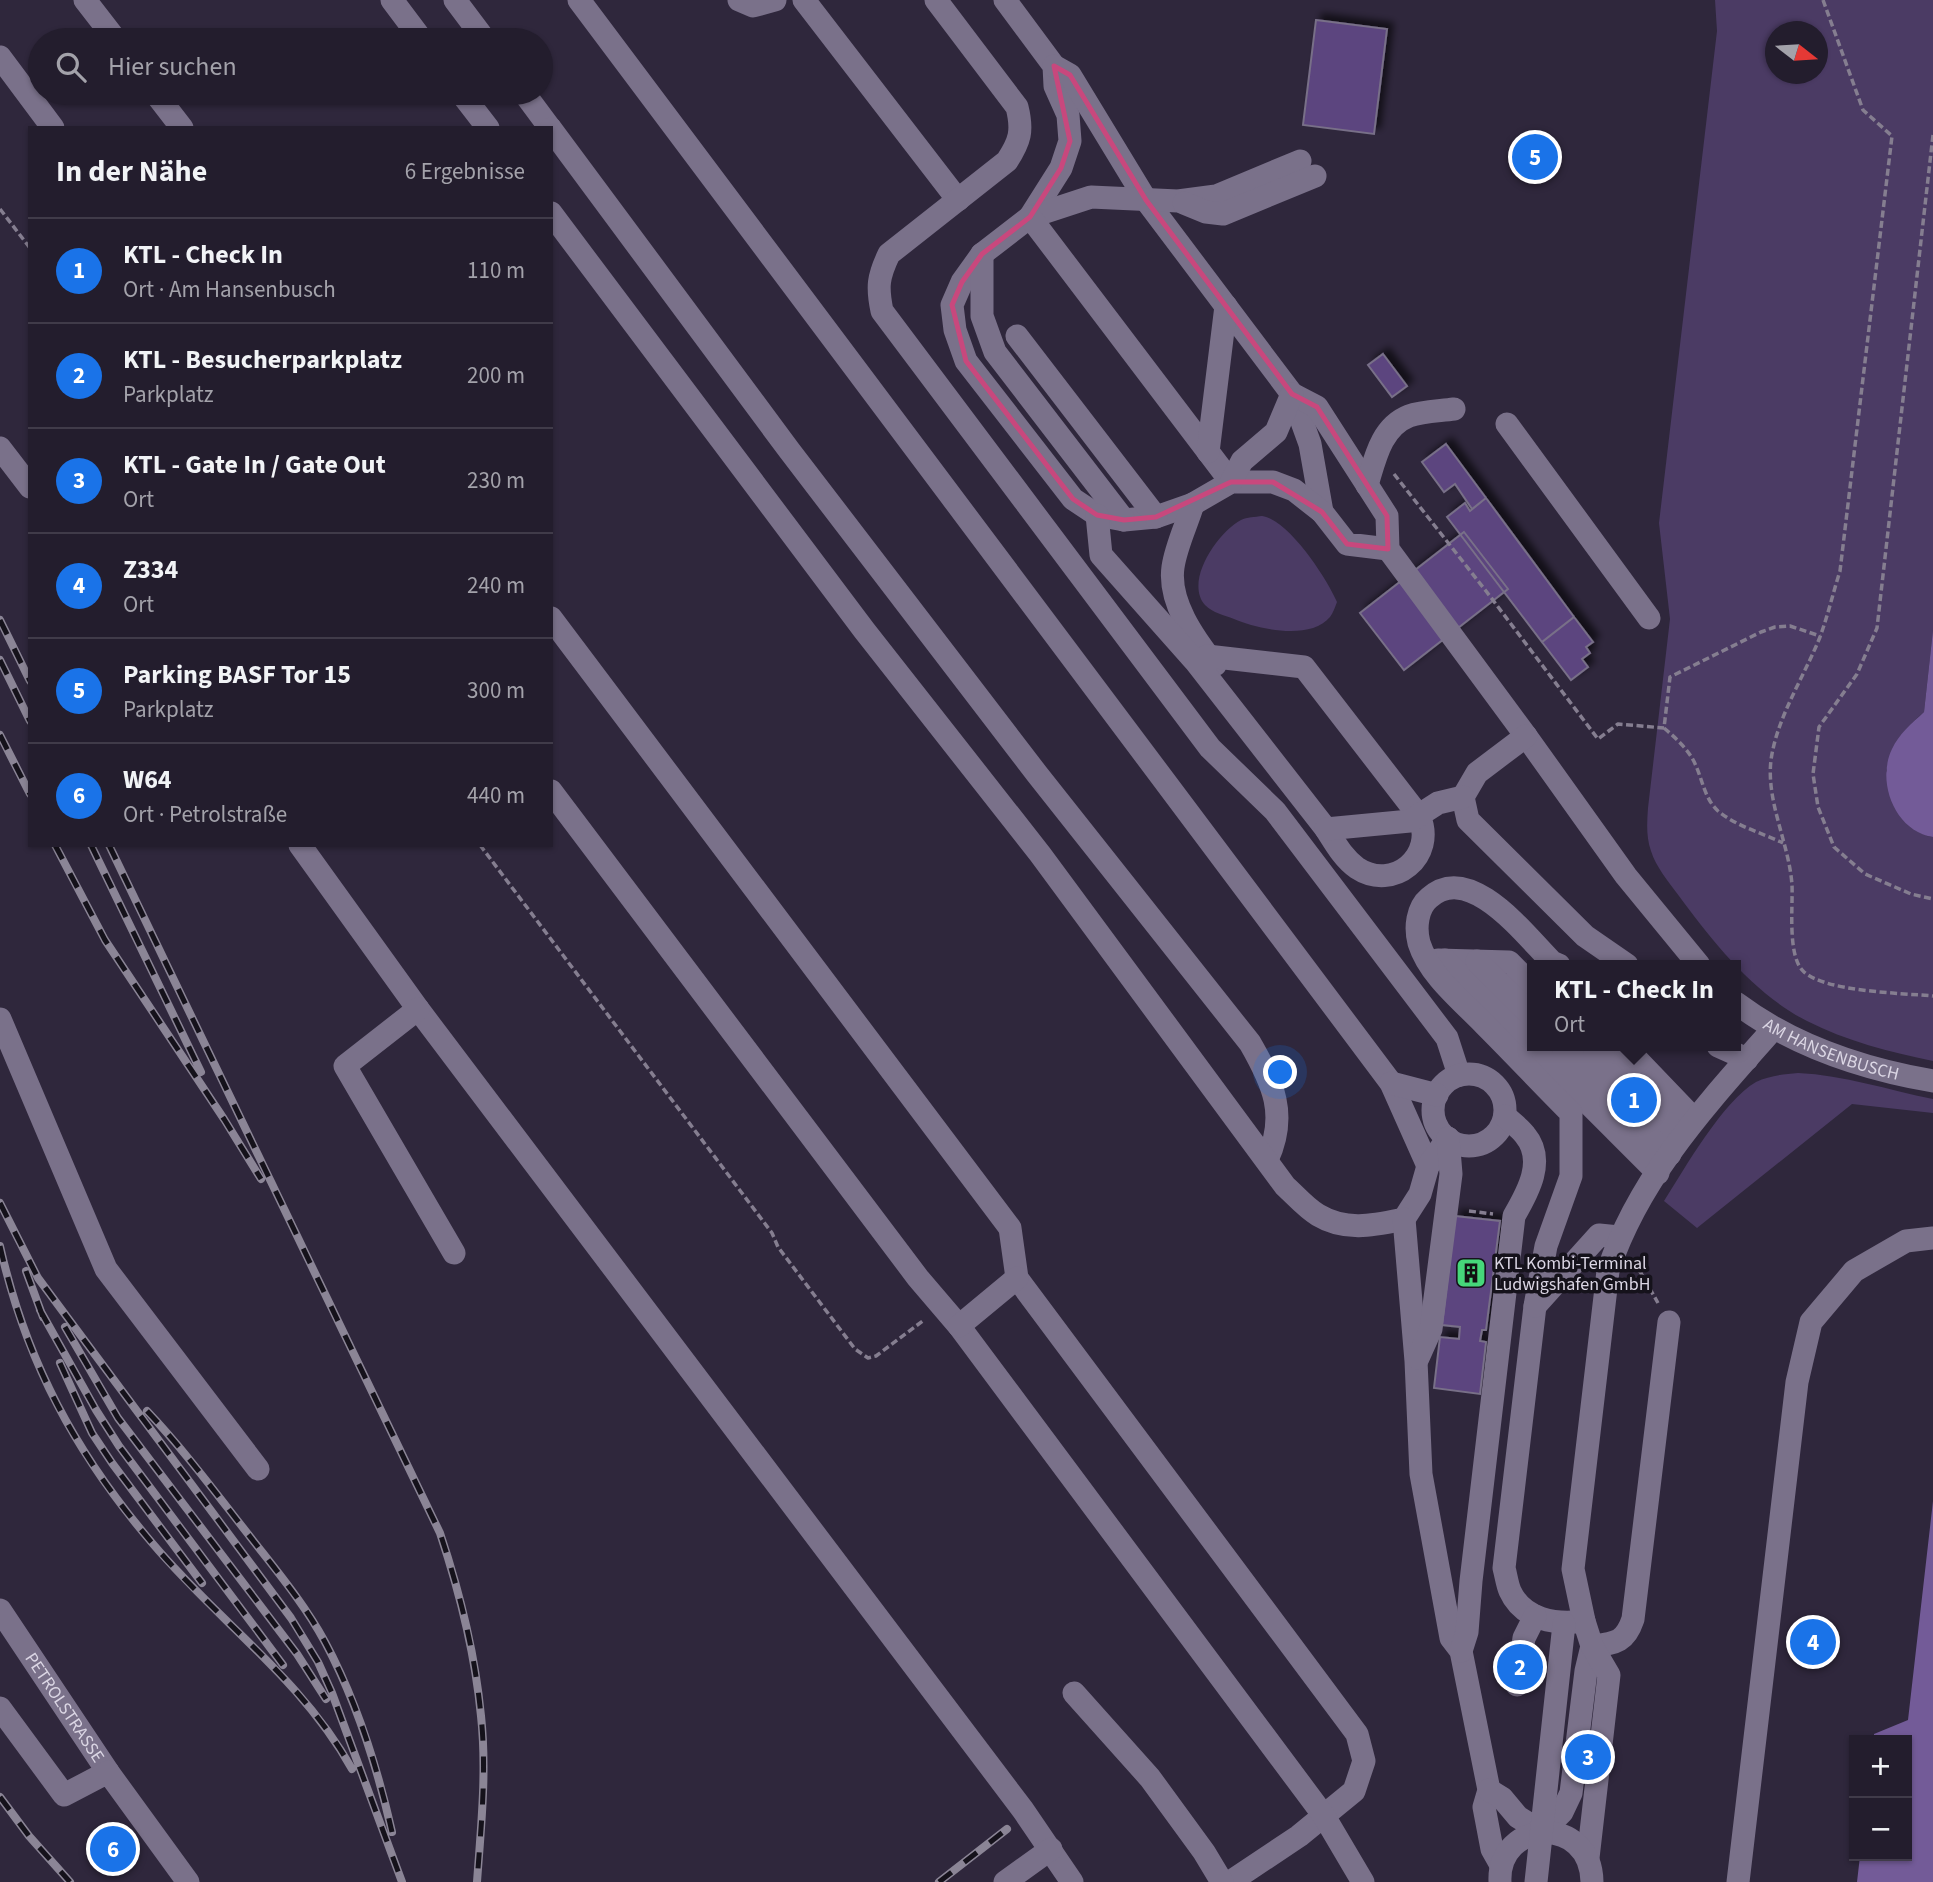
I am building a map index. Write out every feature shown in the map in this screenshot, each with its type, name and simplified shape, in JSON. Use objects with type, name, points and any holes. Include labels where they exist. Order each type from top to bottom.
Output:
[{"type":"street","points":[[85,0],[107,28]]},
{"type":"street","points":[[392,0],[413,28]]},
{"type":"street","points":[[455,0],[476,28]]},
{"type":"street","points":[[579,0],[1391,1083],[1428,1166]]},
{"type":"street","points":[[739,0],[753,6],[775,0]]},
{"type":"street","points":[[804,0],[958,200]]},
{"type":"street","points":[[936,0],[1017,107],[1022,126],[1017,146],[1007,161],[889,254],[880,274],[878,292],[883,312],[1210,748],[1275,811],[1447,1038],[1459,1075]]},
{"type":"street","points":[[1005,0],[1054,66],[1070,75],[1146,200],[1292,394],[1310,444],[1322,512]]},
{"type":"street","points":[[0,57],[28,95]]},
{"type":"street","points":[[1030,217],[1061,168],[1070,141],[1068,114],[1055,86],[1054,66]]},
{"type":"street","points":[[36,105],[52,126]]},
{"type":"street","points":[[164,105],[180,126]]},
{"type":"street","points":[[470,105],[486,126]]},
{"type":"street","points":[[533,105],[549,126]]},
{"type":"street","points":[[553,132],[789,450],[1020,752],[1250,1042],[1266,1071],[1279,1122],[1276,1141],[1267,1160]]},
{"type":"street","points":[[1307,169],[1216,196],[1178,201],[1091,197],[1030,217],[982,254],[962,282],[952,305],[954,330],[966,361],[1073,499],[1097,515],[1124,520],[1156,517],[1193,504],[1231,482],[1273,482],[1294,490],[1322,512],[1347,544],[1388,549]]},
{"type":"street","points":[[553,216],[864,630],[1040,855],[1285,1186],[1318,1215],[1350,1226],[1367,1226],[1404,1219]]},
{"type":"street","points":[[1030,217],[1231,482]]},
{"type":"street","points":[[982,254],[982,316],[995,352],[1124,520]]},
{"type":"street","points":[[1208,452],[1226,306]]},
{"type":"street","points":[[1017,336],[1156,517]]},
{"type":"street","points":[[1231,482],[1242,461],[1276,432],[1292,394]]},
{"type":"street","points":[[1292,394],[1317,407],[1387,516],[1388,549],[1626,876],[1695,960]]},
{"type":"street","points":[[1367,485],[1381,440],[1408,416],[1454,409]]},
{"type":"street","points":[[1507,424],[1649,618]]},
{"type":"street","points":[[0,448],[28,484]]},
{"type":"street","points":[[1193,504],[1173,565],[1172,588],[1180,611],[1207,656],[1313,792]]},
{"type":"street","points":[[1097,515],[1101,555],[1195,661],[1344,856],[1359,869],[1376,875],[1406,869],[1418,857],[1423,842],[1424,827],[1419,816],[1304,667],[1207,656]]},
{"type":"street","points":[[553,621],[1010,1228],[1017,1278],[1357,1734],[1364,1761],[1354,1791],[1324,1816],[1230,1882]]},
{"type":"street","points":[[1526,736],[1477,773],[1464,797],[1468,820],[1585,936],[1620,960]]},
{"type":"street","points":[[553,794],[909,1267],[959,1326],[1324,1816],[1363,1882]]},
{"type":"street","points":[[1326,829],[1410,821],[1438,803],[1464,797]]},
{"type":"street","points":[[301,847],[418,1009],[1051,1849],[1072,1882]]},
{"type":"street","points":[[1527,1031],[1436,960],[1419,942],[1419,913],[1426,900],[1437,892],[1462,887],[1477,892],[1553,960]]},
{"type":"street","points":[[1509,962],[1530,940]]},
{"type":"street","points":[[1436,960],[1509,962],[1527,980]]},
{"type":"street","points":[[1436,960],[1442,980],[1571,1113],[1571,1176],[1546,1246],[1535,1306],[1504,1568],[1510,1591],[1520,1604],[1535,1616],[1574,1623],[1609,1675],[1588,1858],[1592,1882]]},
{"type":"street","points":[[1477,961],[1527,1011]]},
{"type":"street","name":"AM HANSENBUSCH","points":[[1741,1007],[1773,1028],[1867,1066],[1933,1081]]},
{"type":"street","points":[[418,1009],[345,1066],[454,1253]]},
{"type":"street","points":[[0,1019],[106,1269],[258,1469]]},
{"type":"street","points":[[1536,1882],[1574,1623],[1573,1569],[1608,1271],[1619,1237],[1676,1146],[1773,1028]]},
{"type":"street","points":[[1553,1051],[1676,1146]]},
{"type":"street","points":[[1568,1051],[1676,1146]]},
{"type":"street","points":[[1597,1051],[1676,1146]]},
{"type":"street","points":[[1627,1051],[1676,1146]]},
{"type":"street","points":[[1729,1051],[1747,1059]]},
{"type":"street","points":[[1459,1075],[1483,1076],[1501,1092],[1505,1104],[1505,1116],[1495,1134],[1478,1144],[1457,1143],[1448,1139],[1441,1132],[1434,1114],[1437,1095],[1450,1080],[1459,1075]]},
{"type":"street","points":[[1391,1083],[1437,1095]]},
{"type":"street","points":[[1461,1651],[1467,1632],[1514,1216],[1527,1194],[1534,1173],[1534,1153],[1526,1135],[1505,1116]]},
{"type":"street","points":[[1448,1139],[1428,1166],[1420,1194],[1404,1219],[1416,1361],[1421,1474],[1451,1638],[1461,1651],[1489,1790],[1484,1807],[1492,1849],[1501,1874]]},
{"type":"street","points":[[1416,1361],[1432,1329],[1451,1174],[1448,1139]]},
{"type":"street","points":[[1535,1306],[1600,1235],[1619,1237]]},
{"type":"street","points":[[1738,1882],[1797,1382],[1811,1322],[1854,1271],[1906,1241],[1933,1238]]},
{"type":"street","points":[[959,1326],[1017,1278]]},
{"type":"street","points":[[1592,1646],[1613,1643],[1622,1638],[1629,1631],[1633,1619],[1669,1322]]},
{"type":"street","name":"PETROLSTRASSE","points":[[0,1610],[108,1772],[188,1882]]},
{"type":"street","points":[[1517,1685],[1524,1638],[1535,1616]]},
{"type":"street","points":[[1542,1832],[1562,1812],[1571,1793],[1586,1671],[1592,1646]]},
{"type":"street","points":[[1074,1693],[1150,1778],[1204,1852],[1222,1882]]},
{"type":"street","name":"PETROLSTRASSE","points":[[0,1708],[64,1795],[108,1772]]},
{"type":"street","points":[[1489,1790],[1502,1798],[1518,1817],[1542,1832]]},
{"type":"street","points":[[1501,1874],[1517,1842],[1528,1835],[1542,1832],[1569,1838],[1588,1858]]},
{"type":"street","points":[[1005,1882],[1051,1849]]},
{"type":"path","points":[[1823,0],[1863,110],[1892,136],[1840,571],[1820,636],[1776,736],[1771,760],[1771,785],[1792,881],[1794,954],[1802,970],[1815,980],[1833,985],[1933,996]]},
{"type":"path","points":[[1933,135],[1877,628],[1857,674],[1819,727],[1813,774],[1818,807],[1834,847],[1865,874],[1911,894],[1933,899]]},
{"type":"path","points":[[0,209],[28,245]]},
{"type":"path","points":[[1376,453],[1486,590],[1598,739],[1618,724],[1664,728],[1686,749],[1710,801],[1718,811],[1783,843]]},
{"type":"path","points":[[1664,728],[1670,677],[1775,627],[1790,626],[1820,636]]},
{"type":"path","points":[[482,847],[772,1233],[778,1247],[855,1349],[868,1358],[876,1356],[923,1322],[938,1301]]},
{"type":"highlighted area","points":[[1054,66],[1070,75],[1146,200],[1292,394],[1317,407],[1387,516],[1388,549],[1347,544],[1322,512],[1273,482],[1231,482],[1156,517],[1124,520],[1097,515],[1073,499],[966,361],[952,305],[962,282],[982,254],[1030,217],[1061,168],[1070,141]]},
{"type":"shaded area","points":[[1715,0],[1933,0],[1933,630],[1924,712],[1900,738],[1886,771],[1927,836],[1933,837],[1933,1061],[1853,1040],[1788,1010],[1741,971],[1741,960],[1731,960],[1663,874],[1649,846],[1647,830],[1670,619],[1659,523],[1717,31]]},
{"type":"shaded area","points":[[1262,516],[1273,520],[1295,539],[1332,592],[1337,602],[1330,617],[1321,624],[1297,631],[1270,629],[1244,623],[1205,605],[1200,595],[1199,583],[1206,558],[1232,526],[1241,520]]},
{"type":"shaded area","points":[[1933,630],[1933,837],[1920,833],[1899,815],[1892,803],[1886,776],[1892,749],[1906,729],[1924,712]]},
{"type":"shaded area","points":[[1798,1073],[1849,1080],[1933,1099],[1933,1113],[1852,1104],[1697,1228],[1664,1201],[1718,1119],[1743,1091],[1766,1078]]},
{"type":"shaded area","points":[[1933,1501],[1933,1882],[1857,1882],[1859,1861],[1912,1861],[1912,1735],[1874,1735],[1908,1720]]},
{"type":"building","points":[[1316,20],[1387,29],[1374,134],[1303,125]]},
{"type":"building","points":[[1383,354],[1407,386],[1392,397],[1368,365]]},
{"type":"building","points":[[1446,444],[1486,498],[1472,509],[1455,484],[1444,492],[1422,462]]},
{"type":"building","points":[[1486,498],[1574,617],[1542,642],[1447,517],[1465,503],[1470,511]]},
{"type":"building","points":[[1464,532],[1508,589],[1404,670],[1360,613]]},
{"type":"building","points":[[1574,617],[1593,642],[1586,647],[1590,653],[1582,659],[1588,667],[1571,680],[1542,642]]},
{"type":"building","name":"KTL Kombi-Terminal Ludwigshafen GmbH","points":[[1455,1216],[1500,1221],[1486,1330],[1482,1330],[1480,1341],[1486,1342],[1480,1394],[1434,1388],[1440,1337],[1459,1339],[1460,1327],[1442,1325]]},
{"type":"building","points":[[1803,1631],[1826,1633],[1824,1653],[1801,1651]]},
{"type":"building","points":[[111,1838],[122,1853],[114,1860],[103,1845]]},
{"type":"railway","points":[[0,620],[28,677]]},
{"type":"railway","points":[[0,660],[28,717]]},
{"type":"railway","points":[[0,735],[28,790]]},
{"type":"railway","points":[[56,847],[105,940],[261,1179]]},
{"type":"railway","points":[[92,847],[201,1072]]},
{"type":"railway","points":[[110,847],[440,1533],[466,1623],[481,1716],[482,1820],[477,1882]]},
{"type":"railway","points":[[0,1203],[38,1278],[291,1618],[318,1662],[402,1882]]},
{"type":"railway","points":[[0,1246],[24,1329],[40,1368],[57,1405],[100,1476],[178,1572],[309,1706],[352,1769]]},
{"type":"railway","points":[[26,1271],[43,1317]]},
{"type":"railway","points":[[40,1310],[119,1446],[283,1665]]},
{"type":"railway","points":[[65,1327],[118,1418],[297,1654],[326,1699]]},
{"type":"railway","points":[[60,1363],[92,1433],[202,1583]]},
{"type":"railway","points":[[147,1411],[289,1586],[317,1628],[356,1711],[373,1759],[392,1832]]},
{"type":"railway","points":[[0,1797],[29,1836],[70,1882]]},
{"type":"railway","points":[[939,1882],[1007,1829]]},
{"type":"place","name":"Parking BASF Tor 15","points":[[1535,157]]},
{"type":"place","name":"KTL - Check In","points":[[1634,1100]]},
{"type":"place","name":"KTL Kombi-Terminal Ludwigshafen GmbH","points":[[1471,1273]]},
{"type":"place","name":"Z334","points":[[1813,1642]]},
{"type":"place","name":"KTL - Besucherparkplatz","points":[[1520,1667]]},
{"type":"place","name":"KTL - Gate In / Gate Out","points":[[1588,1757]]},
{"type":"place","name":"W64","points":[[113,1849]]}]
